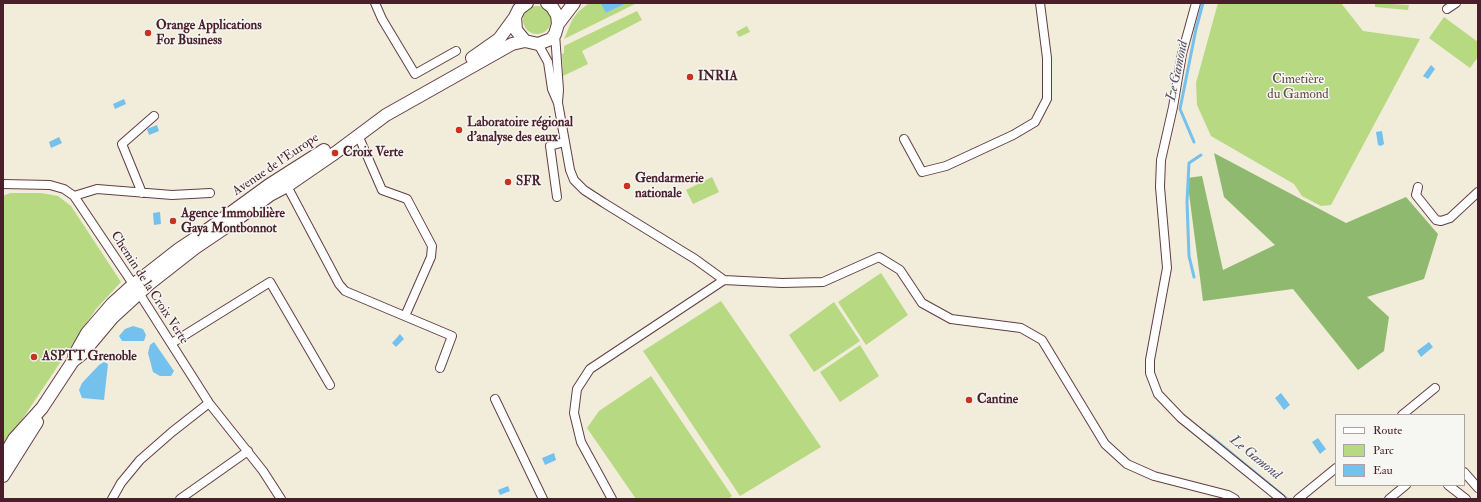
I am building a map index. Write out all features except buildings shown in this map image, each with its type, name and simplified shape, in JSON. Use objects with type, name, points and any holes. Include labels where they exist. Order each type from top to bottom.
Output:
[{"type":"main road","points":[[547,3],[552,7],[557,15],[557,29]]},
{"type":"main road","points":[[520,8],[516,30],[525,41],[538,44],[551,39],[574,3]]},
{"type":"main road","name":"Avenue de l'Europe","points":[[3,458],[14,439],[42,408],[73,361],[82,354],[136,289],[179,249],[398,98],[443,76],[500,39],[520,8]]},
{"type":"main road","name":"Avenue de l'Europe","points":[[136,289],[270,195],[287,186],[358,135],[406,103],[512,44],[525,41]]},
{"type":"main road","name":"Avenue de l'Europe","points":[[3,476],[37,422],[42,408]]},
{"type":"street","points":[[376,3],[382,19],[415,74],[456,51]]},
{"type":"street","points":[[904,139],[922,172],[946,166],[1013,135],[1035,122],[1047,99],[1047,58],[1040,3]]},
{"type":"street","points":[[1196,3],[1182,54],[1173,106],[1161,160],[1160,187],[1167,268],[1150,360],[1150,373],[1158,394],[1181,418],[1281,499]]},
{"type":"street","points":[[1447,9],[1456,3]]},
{"type":"street","points":[[557,29],[558,103],[570,170],[574,180],[584,190],[604,204],[695,258],[724,280],[782,283],[823,282],[879,258],[900,270],[922,303],[951,319],[1021,328],[1042,340],[1105,444],[1127,464],[1154,476],[1228,495],[1235,499]]},
{"type":"street","points":[[538,44],[548,62],[552,89],[558,103]]},
{"type":"street","points":[[142,193],[122,144],[154,116]]},
{"type":"street","points":[[358,135],[382,190],[407,199],[432,246],[431,257],[405,316]]},
{"type":"street","points":[[557,197],[550,146],[564,142]]},
{"type":"street","points":[[292,171],[287,186],[339,284],[345,291],[452,336],[440,368]]},
{"type":"street","name":"Chemin de la Croix Verte","points":[[3,184],[50,185],[64,189],[74,196],[172,344],[209,403],[248,451],[281,499]]},
{"type":"street","points":[[1418,187],[1416,195],[1436,220],[1441,221],[1450,218],[1478,192]]},
{"type":"street","points":[[74,196],[97,189],[172,195],[210,193]]},
{"type":"street","points":[[612,499],[581,442],[574,413],[577,389],[590,369],[724,280]]},
{"type":"street","points":[[172,344],[270,282],[330,385]]},
{"type":"street","points":[[1403,414],[1435,388]]},
{"type":"street","points":[[495,399],[543,499]]},
{"type":"street","points":[[112,499],[121,483],[140,460],[172,432],[209,403]]},
{"type":"street","points":[[180,499],[248,451]]},
{"type":"street","points":[[1298,499],[1335,469]]},
{"type":"street","points":[[1465,473],[1478,488]]},
{"type":"street","points":[[1388,499],[1405,486]]},
{"type":"street","points":[[1449,486],[1466,499]]},
{"type":"green space","points":[[589,3],[602,3],[606,13],[627,3],[637,3],[564,39],[572,20],[578,12]]},
{"type":"green space","name":"Cimetière du Gamond","points":[[1218,3],[1341,3],[1363,31],[1420,39],[1331,205],[1321,206],[1302,196],[1294,184],[1211,136],[1197,105],[1196,83]]},
{"type":"green space","points":[[1375,3],[1409,5],[1408,10],[1375,7]]},
{"type":"green space","points":[[537,6],[547,10],[551,20],[547,30],[537,34],[527,30],[523,20],[527,10]]},
{"type":"green space","points":[[637,11],[642,20],[582,51],[588,64],[563,76],[562,54],[564,53],[564,46]]},
{"type":"green space","points":[[1444,17],[1478,42],[1478,57],[1470,68],[1429,38]]},
{"type":"green space","points":[[747,26],[750,32],[739,37],[736,32]]},
{"type":"green space","points":[[1214,153],[1346,223],[1406,197],[1438,234],[1424,279],[1367,297],[1389,317],[1384,351],[1358,370],[1293,289],[1203,301],[1187,178],[1202,176],[1223,270],[1275,245],[1224,197]]},
{"type":"green space","points":[[712,177],[719,192],[693,204],[686,190]]},
{"type":"green space","name":"ASPTT Grenoble","points":[[10,193],[41,193],[58,196],[71,206],[121,282],[96,309],[3,448],[3,196]]},
{"type":"green space","points":[[881,273],[908,315],[866,345],[838,302]]},
{"type":"green space","points":[[721,301],[821,447],[740,496],[643,351]]},
{"type":"green space","points":[[834,302],[860,341],[814,372],[789,335]]},
{"type":"green space","points":[[860,345],[879,376],[840,402],[820,372]]},
{"type":"green space","points":[[651,376],[732,496],[728,499],[636,499],[587,428],[599,411]]},
{"type":"water","points":[[627,3],[606,13],[601,4]]},
{"type":"water","points":[[1431,65],[1435,69],[1428,79],[1423,76]]},
{"type":"water","points":[[124,99],[126,104],[115,109],[113,104]]},
{"type":"water","points":[[157,125],[159,131],[149,135],[147,129]]},
{"type":"water","points":[[1382,131],[1384,144],[1381,146],[1378,145],[1376,132]]},
{"type":"water","points":[[59,137],[62,143],[51,148],[49,142]]},
{"type":"water","points":[[160,212],[161,224],[154,225],[153,213]]},
{"type":"water","points":[[133,326],[143,329],[146,335],[144,341],[122,341],[119,336],[125,329]]},
{"type":"water","points":[[400,334],[404,339],[396,347],[392,343]]},
{"type":"water","points":[[154,342],[174,371],[171,376],[160,376],[153,372],[148,353],[150,345]]},
{"type":"water","points":[[1429,342],[1433,347],[1421,357],[1417,351]]},
{"type":"water","points":[[104,362],[108,364],[104,400],[82,398],[79,390],[82,383],[99,365]]},
{"type":"water","points":[[1281,393],[1290,405],[1284,410],[1275,398]]},
{"type":"water","points":[[1318,438],[1326,449],[1320,454],[1312,442]]},
{"type":"water","points":[[554,453],[556,460],[545,465],[542,458]]},
{"type":"water","points":[[508,486],[510,491],[500,495],[498,490]]},
{"type":"waterway","name":"Le Gamond","points":[[1194,142],[1180,109],[1196,29],[1203,3]]},
{"type":"waterway","name":"Le Gamond","points":[[1194,277],[1189,256],[1187,202],[1189,163],[1201,155]]},
{"type":"waterway","name":"Le Gamond","points":[[1209,435],[1286,498]]},
{"type":"place","name":"Orange Applications For Business","points":[[148,33]]},
{"type":"place","name":"INRIA","points":[[690,77]]},
{"type":"place","name":"Laboratoire régional d'analyse des eaux","points":[[459,130]]},
{"type":"place","name":"Croix Verte","points":[[335,153]]},
{"type":"place","name":"SFR","points":[[508,182]]},
{"type":"place","name":"Gendarmerie nationale","points":[[627,186]]},
{"type":"place","name":"Agence Immobilière Gaya Montbonnot","points":[[173,221]]},
{"type":"place","name":"ASPTT Grenoble","points":[[34,357]]},
{"type":"place","name":"Cantine","points":[[969,400]]}]
